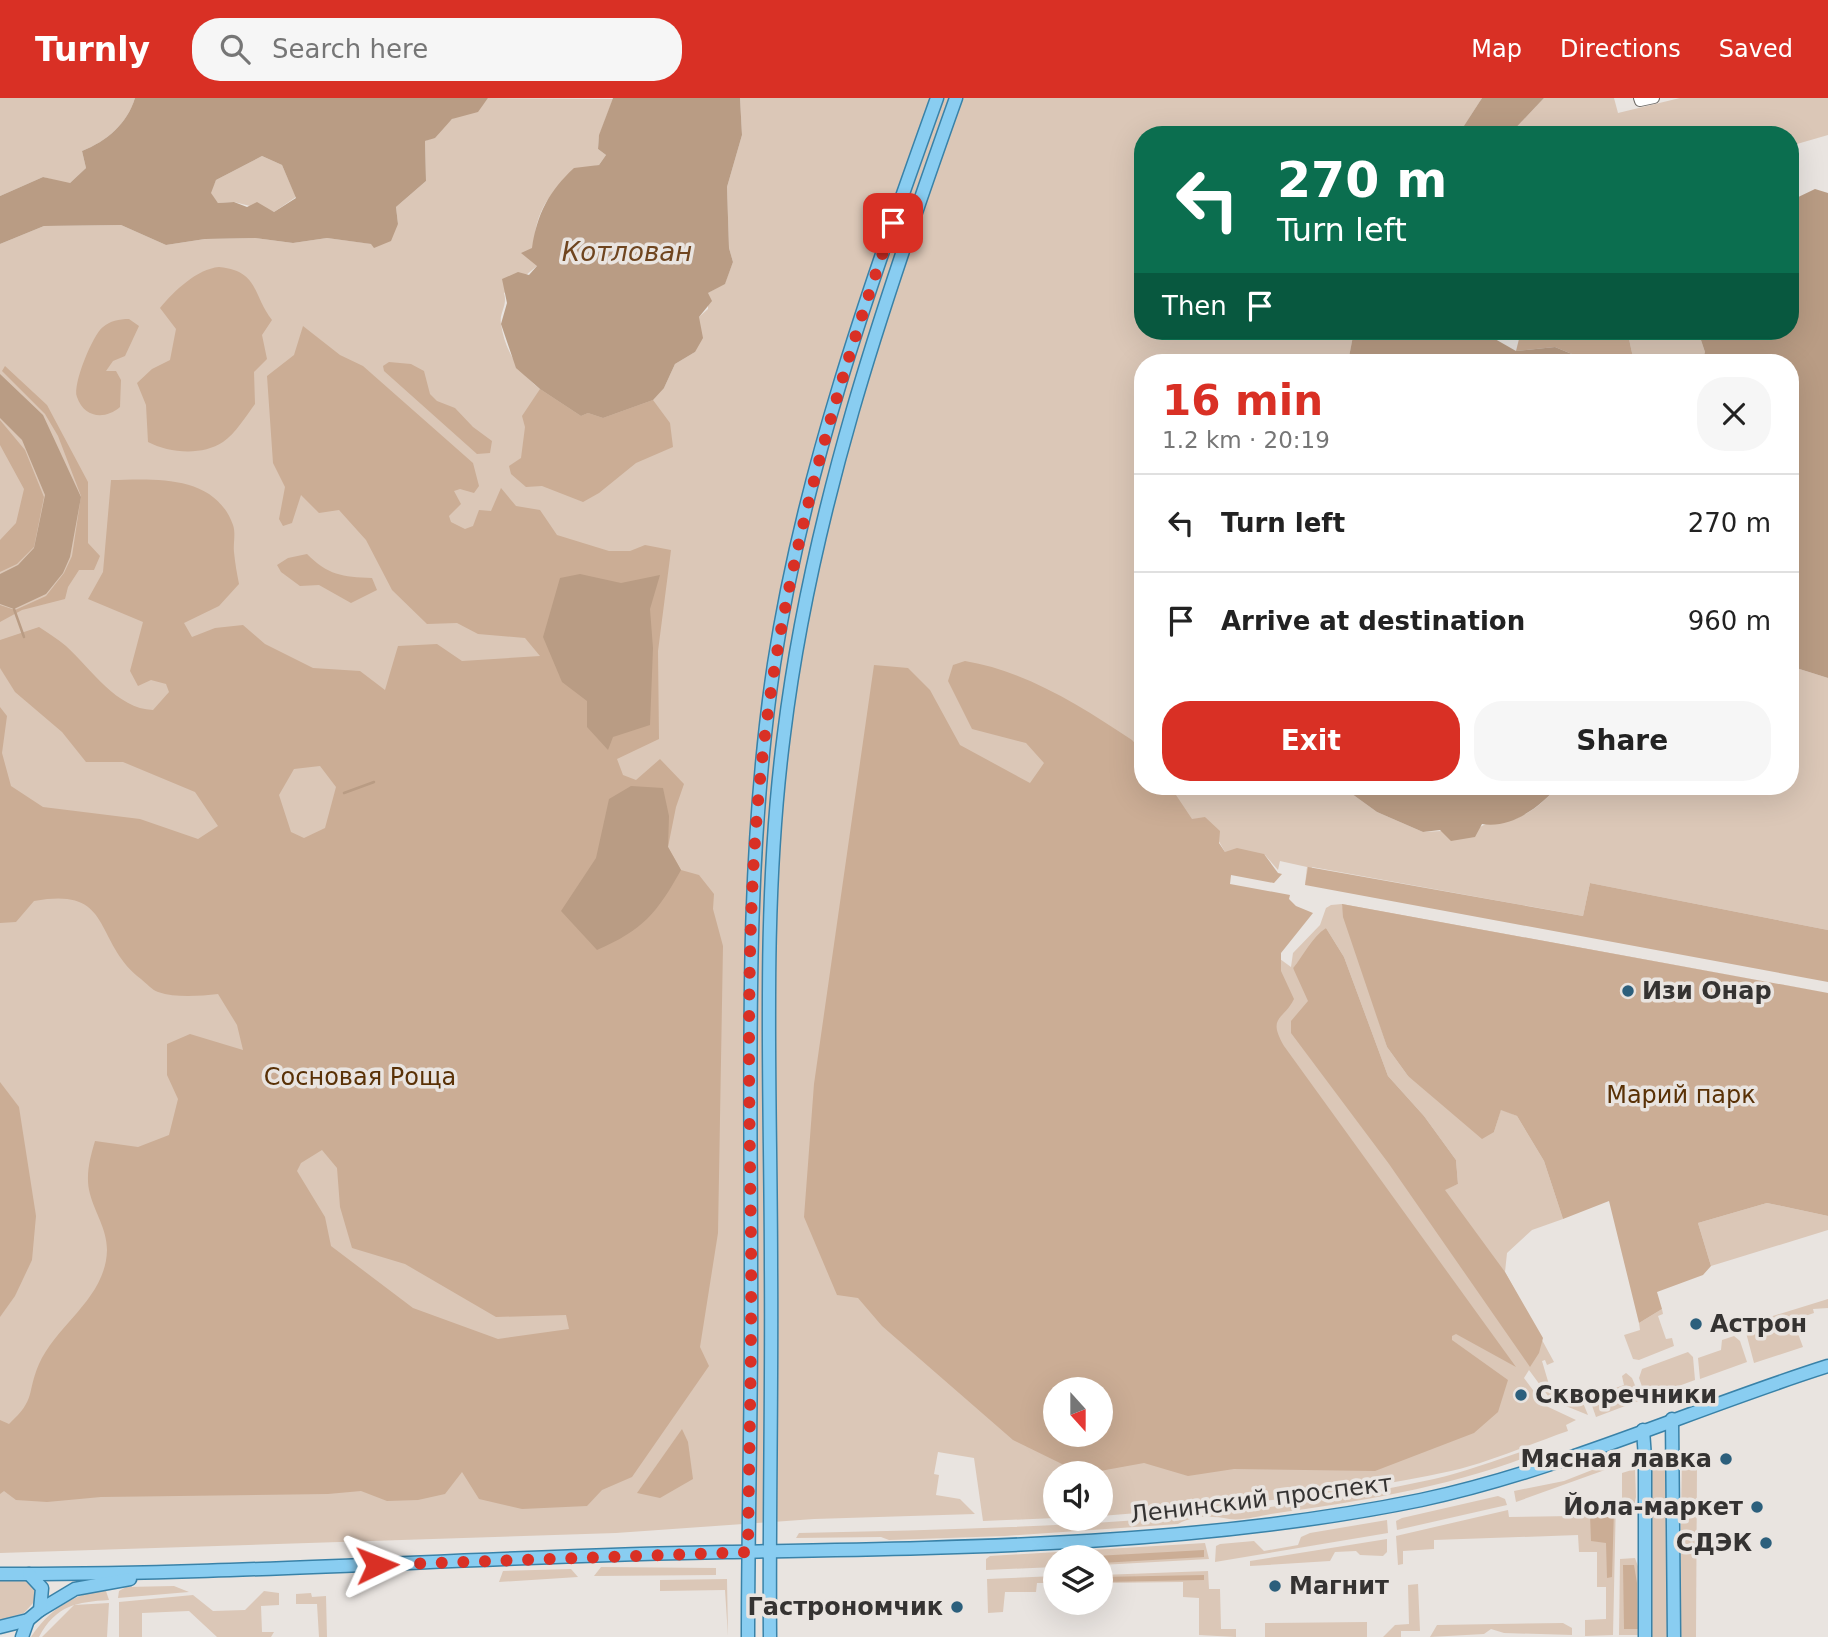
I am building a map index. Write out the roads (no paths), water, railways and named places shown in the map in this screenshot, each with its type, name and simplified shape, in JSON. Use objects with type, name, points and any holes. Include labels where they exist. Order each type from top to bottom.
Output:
[{"type":"main road","points":[[748,1637],[750,916],[765,730],[786,597],[816,464],[850,348],[937,98]]},
{"type":"main road","points":[[770,1637],[771,1268],[768,995],[773,847],[784,732],[813,560],[835,468],[869,354],[956,98]]},
{"type":"main road","name":"Ленинский проспект","points":[[0,1574],[174,1573],[1017,1544],[1286,1521],[1391,1506],[1459,1490],[1546,1465],[1828,1366]]},
{"type":"main road","points":[[1672,1419],[1674,1637]]},
{"type":"main road","points":[[1643,1430],[1645,1637]]},
{"type":"main road","name":"Ленинский проспект","points":[[28,1620],[75,1589],[92,1584],[174,1573]]},
{"type":"main road","points":[[29,1574],[42,1588],[40,1610]]},
{"type":"main road","points":[[0,1627],[28,1620]]},
{"type":"main road","points":[[22,1637],[28,1620]]},
{"type":"street","points":[[1639,100],[1654,98]]},
{"type":"water","points":[[135,98],[488,98],[478,112],[452,119],[435,138],[425,141],[426,181],[396,207],[398,224],[391,241],[374,248],[371,244],[327,238],[293,243],[255,238],[205,239],[166,245],[121,225],[44,226],[0,244],[0,196],[43,177],[70,183],[86,168],[82,151],[115,130]],"holes":[[[262,156],[282,165],[296,198],[274,212],[257,202],[247,207],[234,202],[218,203],[211,193],[216,180]]]},
{"type":"water","name":"Котлован","points":[[613,98],[740,98],[742,135],[727,187],[729,248],[733,262],[725,284],[708,293],[712,301],[699,317],[703,338],[695,352],[675,364],[664,388],[653,400],[603,418],[588,413],[581,416],[540,389],[516,368],[501,324],[507,303],[502,279],[518,272],[529,275],[537,266],[521,253],[532,248],[537,224],[551,194],[574,168],[599,165],[606,155],[598,149],[599,135]]},
{"type":"water","points":[[1482,98],[1544,98],[1518,126],[1464,126]]},
{"type":"water","points":[[1815,189],[1828,193],[1828,678],[1799,669],[1799,354],[1704,354],[1701,340],[1799,340],[1799,197]]},
{"type":"water","points":[[1352,340],[1497,340],[1516,351],[1555,347],[1572,354],[1350,354]]},
{"type":"water","points":[[0,374],[43,415],[81,497],[70,557],[63,573],[46,594],[14,609],[0,604],[0,574],[18,565],[34,548],[45,495],[22,440],[0,418]]},
{"type":"water","points":[[580,574],[621,583],[660,575],[650,609],[653,648],[650,725],[613,737],[608,750],[587,727],[587,701],[562,682],[543,637],[560,578]]},
{"type":"water","points":[[631,786],[663,788],[669,816],[668,847],[681,870],[647,919],[626,935],[597,950],[561,911],[596,858],[609,799]]},
{"type":"water","points":[[1353,795],[1550,795],[1534,809],[1514,820],[1493,825],[1482,824],[1475,837],[1451,841],[1440,830],[1423,832],[1377,812]]},
{"type":"waterway","points":[[14,609],[24,637]]},
{"type":"waterway","points":[[344,793],[374,782]]},
{"type":"place","name":"Изи Онар","points":[[1628,991]]},
{"type":"place","name":"Астрон","points":[[1696,1324]]},
{"type":"place","name":"Скворечники","points":[[1521,1395]]},
{"type":"place","name":"Мясная лавка","points":[[1726,1459]]},
{"type":"place","name":"Йола-маркет","points":[[1757,1507]]},
{"type":"place","name":"СДЭК","points":[[1766,1543]]},
{"type":"place","name":"Магнит","points":[[1275,1586]]},
{"type":"place","name":"Гастрономчик","points":[[957,1607]]},
{"type":"park label","name":"Сосновая Роща","points":[[360,1077]]},
{"type":"park label","name":"Марий парк","points":[[1681,1095]]}]
